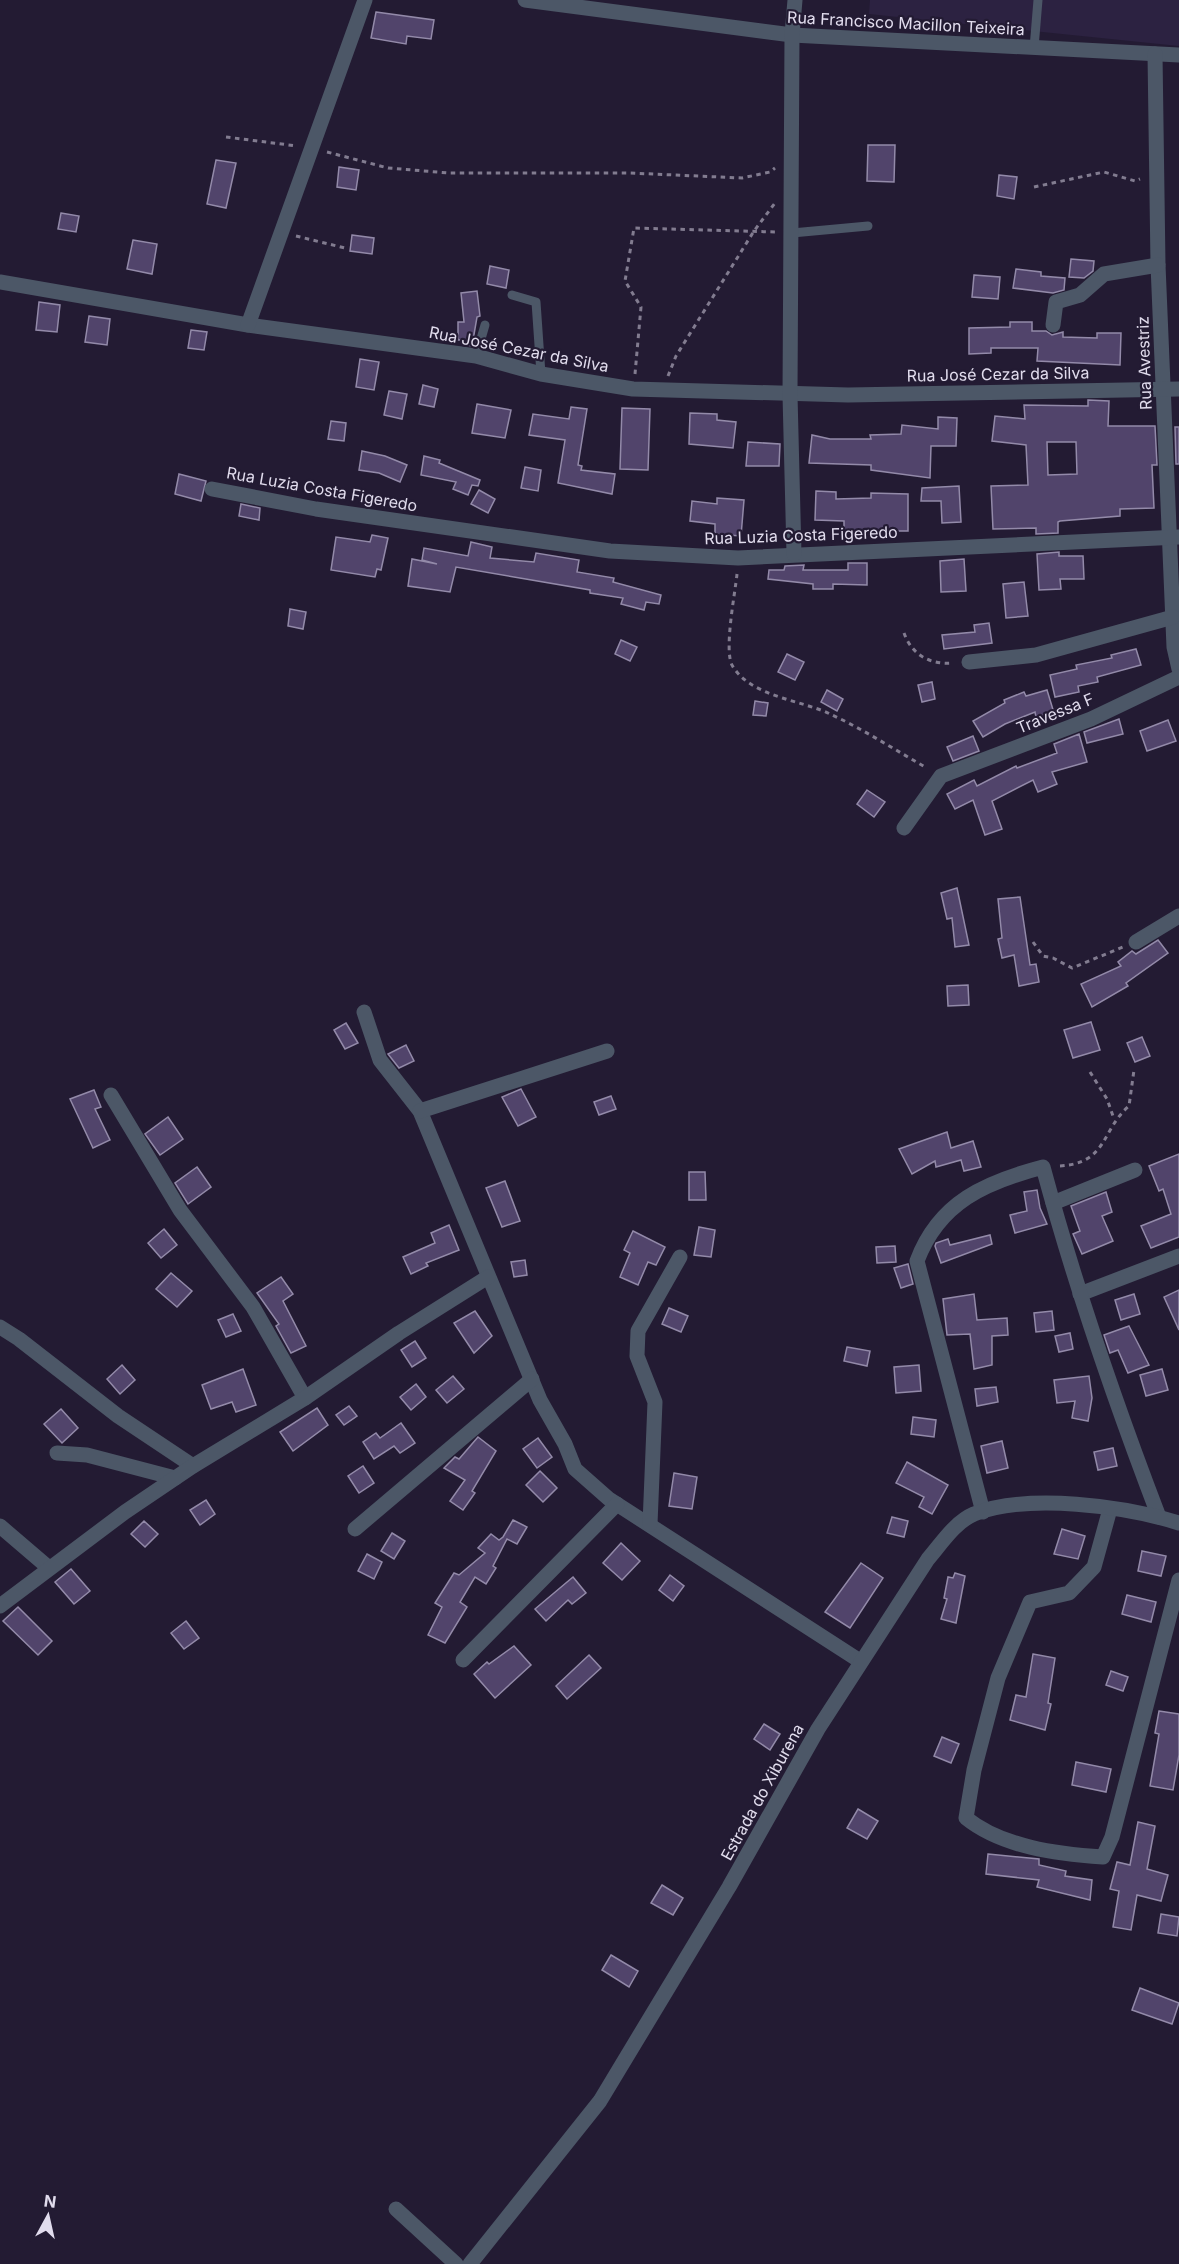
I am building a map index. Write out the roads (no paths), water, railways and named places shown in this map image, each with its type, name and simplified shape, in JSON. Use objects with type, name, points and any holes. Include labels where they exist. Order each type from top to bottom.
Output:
[{"type":"street","points":[[248,324],[365,0]]},
{"type":"street","name":"Rua Francisco Macillon Teixeira","points":[[525,0],[792,35],[1179,55]]},
{"type":"street","points":[[795,0],[792,35],[790,395],[795,554]]},
{"type":"street","name":"Rua Avestriz","points":[[1155,54],[1158,266],[1171,388],[1173,617],[1174,647],[1179,669]]},
{"type":"street","points":[[1053,325],[1056,302],[1080,295],[1104,274],[1158,266]]},
{"type":"street","name":"Rua José Cezar da Silva","points":[[0,282],[248,324],[476,356],[541,374],[633,389],[790,395],[1171,388]]},
{"type":"street","name":"Rua Luzia Costa Figeredo","points":[[212,489],[408,523],[610,551],[738,558],[1174,536]]},
{"type":"street","points":[[969,662],[1036,655],[1173,617]]},
{"type":"street","name":"Travessa F","points":[[904,828],[941,776],[1091,719],[1179,677]]},
{"type":"street","points":[[1136,942],[1179,916]]},
{"type":"street","points":[[364,1012],[380,1060],[420,1111],[532,1379],[575,1469],[617,1504],[860,1662]]},
{"type":"street","points":[[420,1111],[607,1052]]},
{"type":"street","points":[[111,1095],[180,1210],[253,1306],[305,1398]]},
{"type":"street","points":[[983,1512],[917,1261],[926,1237],[973,1191],[1008,1176],[1043,1167],[1080,1294],[1128,1437],[1159,1517]]},
{"type":"street","points":[[1053,1203],[1135,1170]]},
{"type":"street","points":[[1080,1294],[1179,1256]]},
{"type":"street","points":[[650,1524],[655,1402],[637,1356],[638,1331],[680,1257]]},
{"type":"street","points":[[0,1606],[49,1568],[193,1466],[305,1398],[399,1333],[488,1277]]},
{"type":"street","points":[[0,1327],[20,1339],[118,1416],[193,1466]]},
{"type":"street","points":[[355,1529],[532,1379]]},
{"type":"street","points":[[57,1453],[87,1455],[176,1478]]},
{"type":"street","name":"Estrada do Xiburena","points":[[470,2264],[600,2101],[729,1887],[818,1729],[928,1559],[962,1522],[983,1512],[1012,1505],[1041,1503],[1110,1509],[1159,1517],[1179,1523]]},
{"type":"street","points":[[463,1660],[617,1504]]},
{"type":"street","points":[[1110,1509],[1094,1567],[1070,1593],[1030,1602],[998,1678],[974,1770],[966,1818],[982,1831],[1059,1854],[1103,1857],[1112,1837],[1179,1580]]},
{"type":"street","points":[[0,1526],[49,1568]]},
{"type":"street","points":[[396,2209],[456,2264]]},
{"type":"lane","points":[[1034,48],[1038,0]]},
{"type":"lane","points":[[792,233],[868,226]]},
{"type":"lane","points":[[512,295],[536,302],[541,374]]},
{"type":"lane","points":[[476,356],[485,325]]}]
